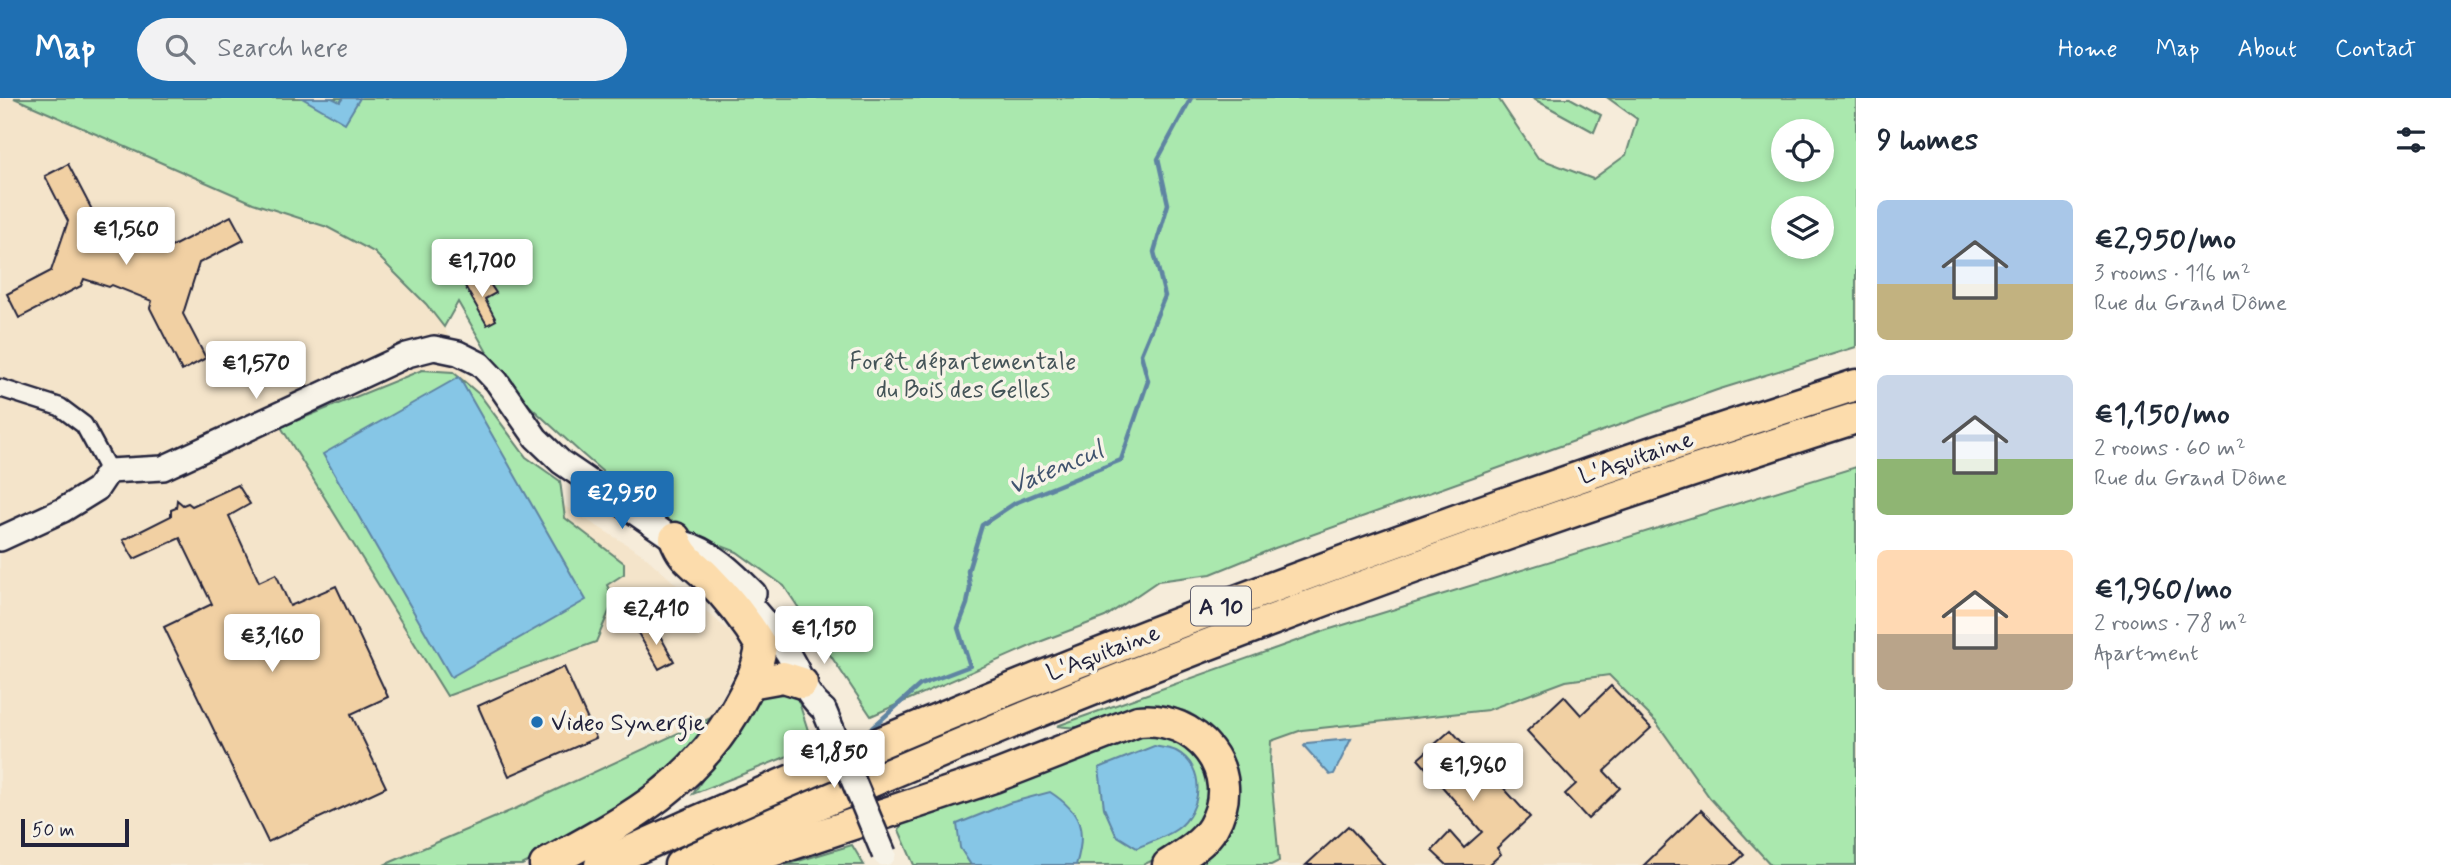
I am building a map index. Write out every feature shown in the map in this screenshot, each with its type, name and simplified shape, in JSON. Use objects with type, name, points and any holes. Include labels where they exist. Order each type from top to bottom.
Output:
[{"type":"highway","name":"L'Aquitaine","points":[[600,865],[1024,683],[1284,581],[1657,450],[1856,385]]},
{"type":"highway","name":"L'Aquitaine","points":[[680,865],[755,830],[1037,712],[1296,611],[1459,552],[1856,418]]},
{"type":"highway","points":[[545,865],[667,792],[711,748],[750,684],[761,646],[749,624],[734,606],[681,554],[679,540]]},
{"type":"highway","points":[[750,684],[783,677],[815,696]]},
{"type":"highway","points":[[730,865],[994,777],[1138,721],[1158,719],[1182,728],[1202,742],[1213,754],[1221,771],[1221,799],[1213,826],[1201,841],[1168,865]]},
{"type":"street","points":[[109,471],[134,472],[163,468],[407,355],[434,348],[458,353],[480,365],[497,382],[536,438],[561,462],[679,540],[723,575],[770,627],[815,696],[887,859]]},
{"type":"street","points":[[0,388],[60,407],[84,425],[109,471]]},
{"type":"street","points":[[0,538],[63,510],[94,491],[109,471]]},
{"type":"shaded area","points":[[0,98],[14,98],[253,203],[327,227],[374,252],[426,304],[444,327],[466,378],[553,499],[642,554],[748,648],[710,719],[393,865],[0,865]]},
{"type":"shaded area","points":[[1609,675],[1656,722],[1710,798],[1771,865],[1271,865],[1279,861],[1271,741],[1302,730],[1488,710],[1566,681]]},
{"type":"green space","name":"Forêt départementale du Bois des Gelles","points":[[14,98],[1498,98],[1538,158],[1593,179],[1626,155],[1637,119],[1608,98],[1856,98],[1856,347],[1717,390],[1275,548],[1211,574],[1158,581],[1105,617],[1042,641],[871,716],[784,586],[737,552],[663,524],[522,399],[492,361],[458,302],[444,327],[426,304],[374,252],[327,227],[253,203]]},
{"type":"green space","points":[[1532,98],[1570,98],[1601,115],[1594,132]]},
{"type":"green space","points":[[422,370],[453,372],[480,395],[526,457],[560,481],[565,518],[624,563],[624,574],[607,585],[614,600],[596,642],[447,696],[281,427]]},
{"type":"green space","points":[[1856,467],[1856,865],[1771,865],[1710,798],[1656,722],[1609,675],[1566,681],[1488,710],[1302,730],[1271,741],[1270,765],[1279,861],[1271,865],[1191,865],[1209,852],[1230,825],[1238,803],[1238,791],[1234,764],[1228,750],[1218,737],[1189,713],[1175,709],[1147,709],[1093,725],[1057,726],[1327,630]]},
{"type":"green space","points":[[795,690],[813,746],[693,794],[757,696]]},
{"type":"green space","points":[[717,715],[673,776],[599,825],[522,865],[384,865],[517,808]]},
{"type":"green space","points":[[1149,734],[1181,737],[1202,752],[1215,802],[1184,845],[1143,865],[914,865],[899,830],[903,821],[1108,743]]},
{"type":"green space","points":[[852,845],[864,865],[785,865]]},
{"type":"water","points":[[302,98],[332,98],[340,102],[343,98],[360,98],[345,123]]},
{"type":"water","points":[[459,377],[586,600],[451,677],[323,454]]},
{"type":"water","points":[[1351,739],[1334,774],[1330,775],[1304,746],[1307,743]]},
{"type":"water","points":[[1154,746],[1174,750],[1193,767],[1198,789],[1196,801],[1192,811],[1177,829],[1137,848],[1116,835],[1104,808],[1099,768]]},
{"type":"water","points":[[1050,792],[1069,807],[1079,823],[1081,842],[1076,865],[971,865],[960,848],[957,824],[1009,803]]},
{"type":"building","points":[[68,164],[101,227],[98,234],[123,242],[125,235],[132,231],[142,234],[142,247],[167,255],[169,248],[231,216],[244,240],[199,263],[183,314],[206,358],[182,371],[150,308],[152,301],[112,285],[109,287],[84,279],[81,286],[19,318],[7,294],[51,271],[68,221],[45,176]]},
{"type":"building","points":[[477,279],[481,286],[488,281],[496,293],[485,299],[496,320],[487,325],[465,286]]},
{"type":"building","points":[[238,485],[250,504],[229,516],[259,582],[276,574],[290,606],[336,586],[388,697],[351,714],[386,787],[268,842],[164,627],[212,604],[180,538],[134,559],[123,540],[171,516],[171,510],[176,508],[177,500],[183,505],[188,503],[192,506]]},
{"type":"building","points":[[654,625],[674,661],[659,669],[638,633]]},
{"type":"building","name":"Video Synergie","points":[[564,667],[596,738],[509,776],[478,706]]},
{"type":"building","points":[[1611,686],[1651,728],[1604,771],[1620,788],[1588,819],[1565,794],[1576,784],[1527,731],[1564,696],[1581,715]]},
{"type":"building","points":[[1451,730],[1530,817],[1497,848],[1501,854],[1489,865],[1447,865],[1432,851],[1450,832],[1464,848],[1482,832],[1418,759]]},
{"type":"building","points":[[1701,810],[1744,855],[1733,865],[1644,865]]},
{"type":"building","points":[[1348,826],[1384,865],[1306,865]]},
{"type":"waterway","name":"Vatencul","points":[[872,728],[920,685],[970,666],[958,628],[967,604],[970,588],[968,571],[982,525],[1015,503],[1121,460],[1148,381],[1141,354],[1165,296],[1154,252],[1168,204],[1158,159],[1191,98]]},
{"type":"place","name":"Video Synergie","points":[[537,722]]}]
